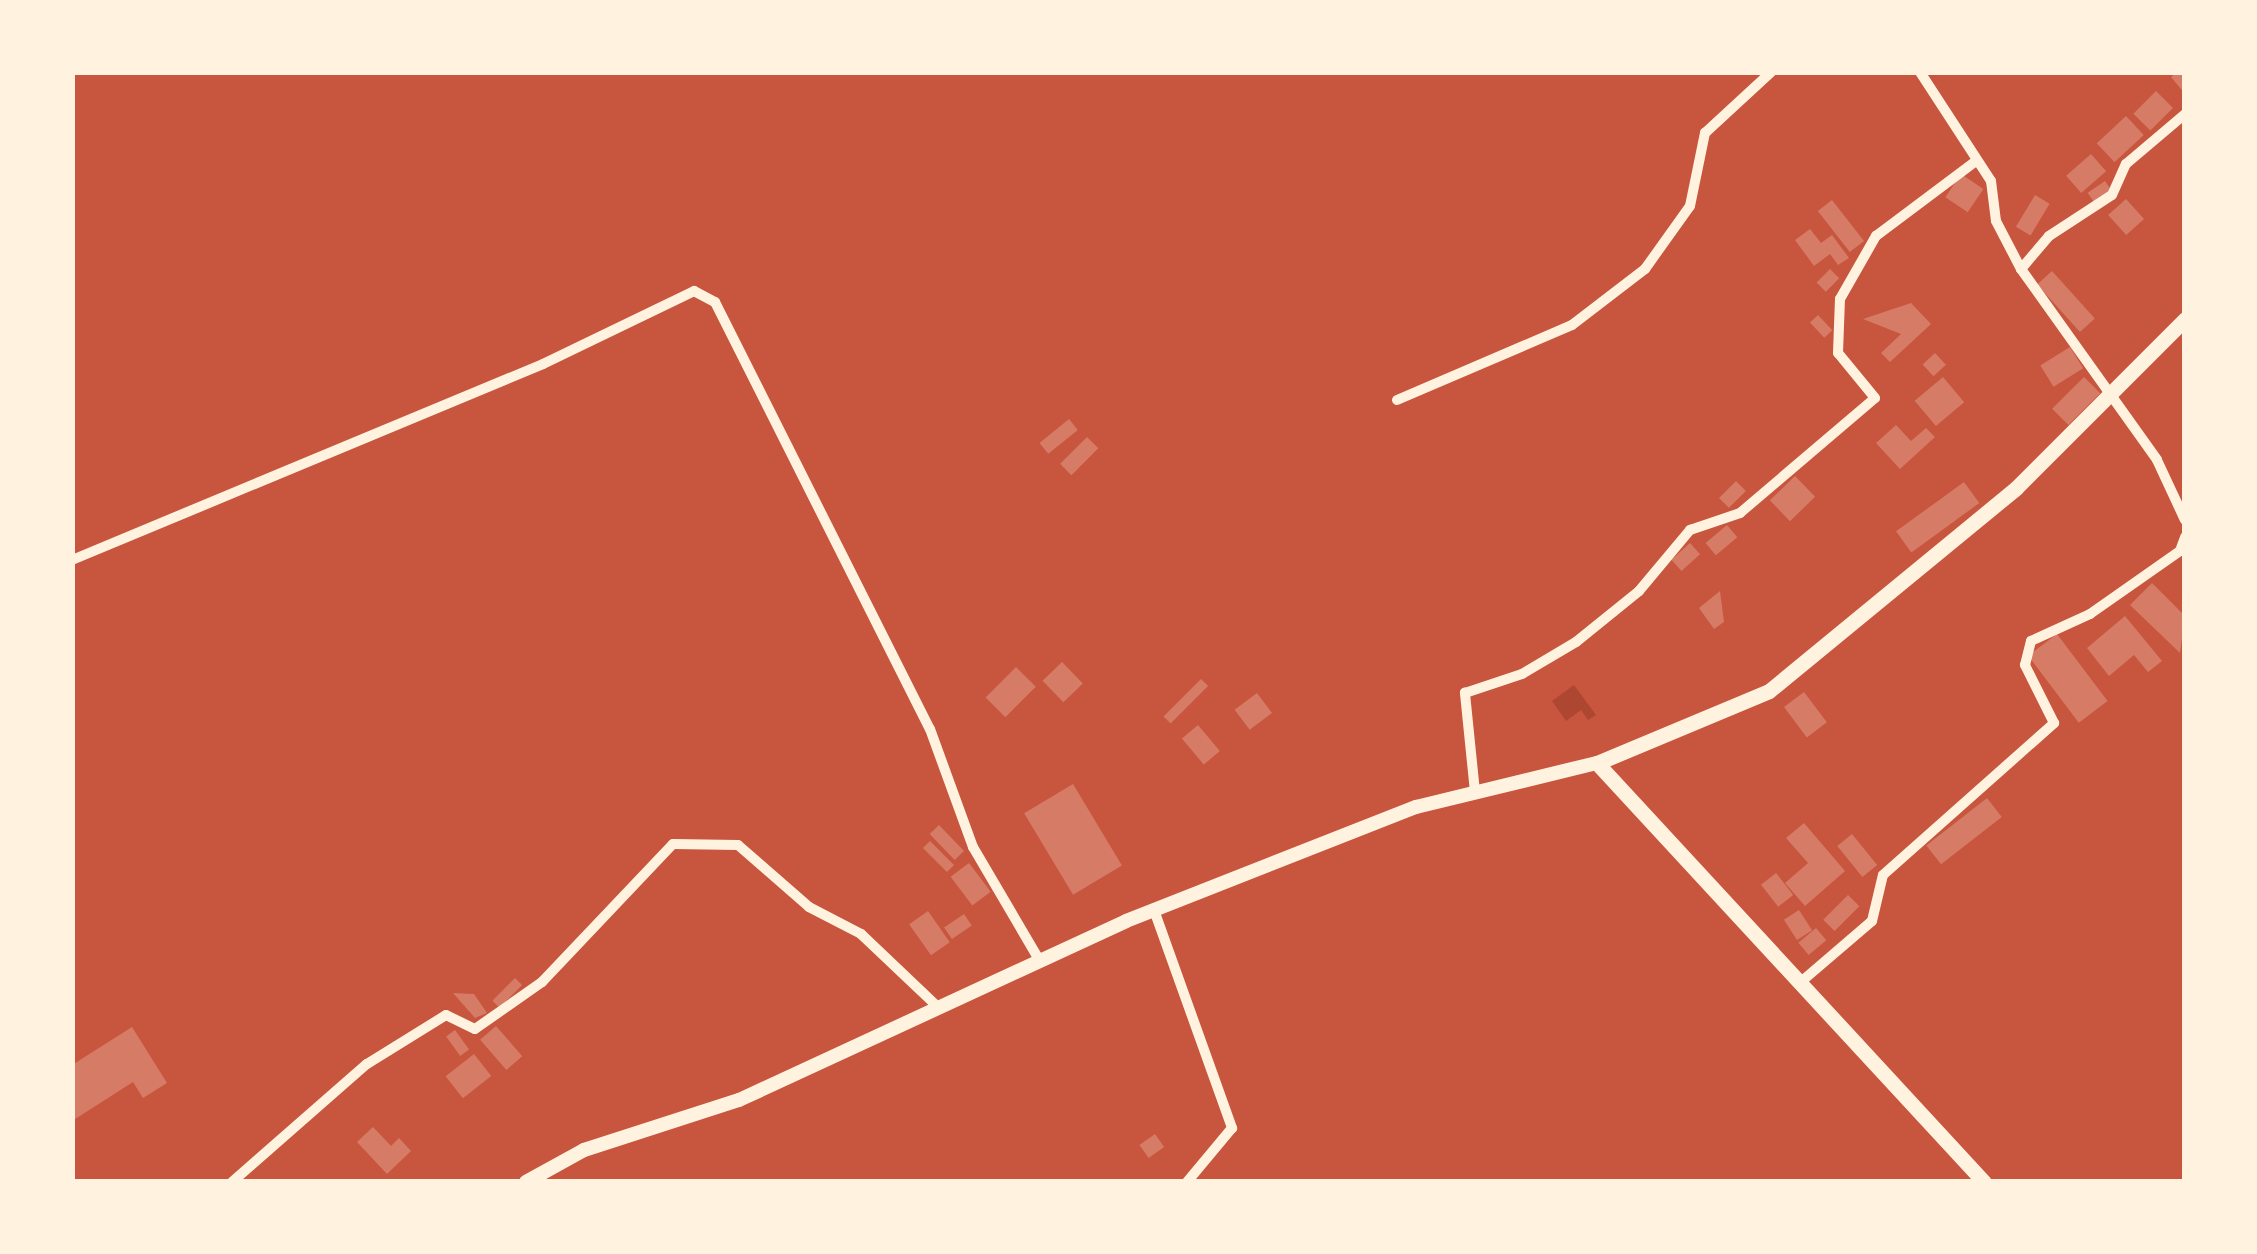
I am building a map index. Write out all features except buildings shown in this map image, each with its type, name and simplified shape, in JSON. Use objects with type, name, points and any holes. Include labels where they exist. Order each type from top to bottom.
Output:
[{"type":"main road","points":[[1984,1182],[1597,763],[1769,691],[2016,488],[2185,319]]},
{"type":"street","points":[[1397,400],[1572,325],[1645,269],[1690,206],[1705,133],[1771,72]]},
{"type":"street","points":[[1920,72],[1991,181],[1996,221],[2021,269],[2157,460],[2185,520]]},
{"type":"street","points":[[2021,269],[2049,236],[2112,195],[2126,164],[2185,114]]},
{"type":"street","points":[[1475,792],[1465,693],[1522,674],[1576,642],[1639,591],[1690,530],[1740,513],[1875,398],[1838,353],[1840,298],[1876,236],[1976,161]]},
{"type":"street","points":[[72,560],[543,364],[694,291],[715,302],[930,728],[973,847],[1040,961]]},
{"type":"street","points":[[1802,981],[1872,921],[1883,875],[2054,723],[2025,664],[2031,641],[2090,614],[2180,551],[2185,537]]},
{"type":"street","points":[[526,1182],[584,1150],[740,1100],[1154,910],[1416,807],[1597,763]]},
{"type":"street","points":[[232,1182],[367,1064],[446,1015],[475,1029],[542,982],[673,844],[738,844],[809,908],[861,934],[939,1008]]},
{"type":"street","points":[[1154,910],[1232,1129],[1186,1182]]},
{"type":"shaded area","points":[[1574,685],[1596,715],[1588,720],[1581,710],[1566,721],[1552,701]]}]
